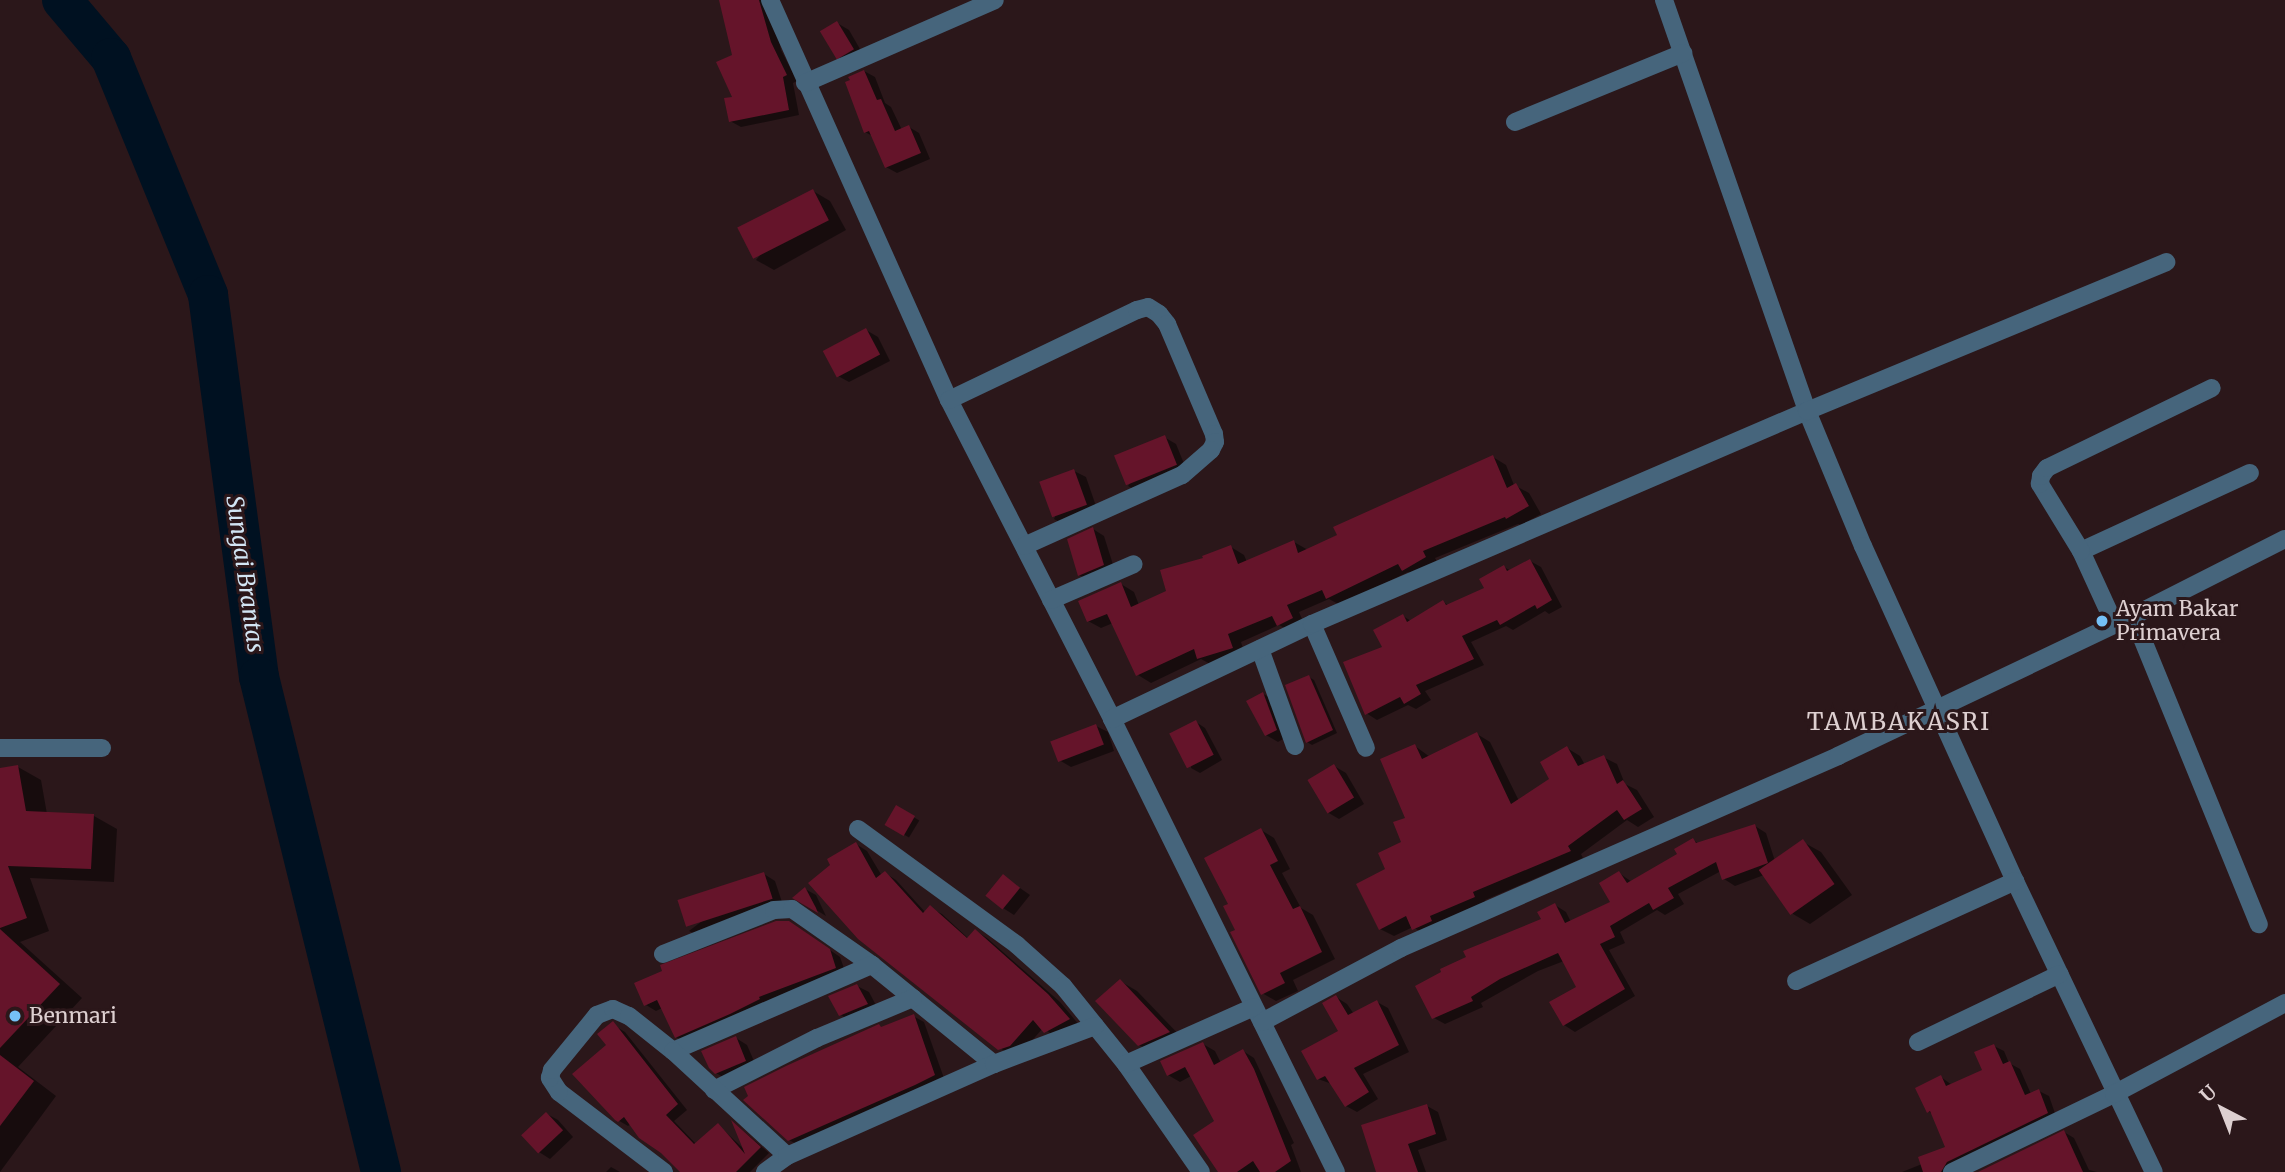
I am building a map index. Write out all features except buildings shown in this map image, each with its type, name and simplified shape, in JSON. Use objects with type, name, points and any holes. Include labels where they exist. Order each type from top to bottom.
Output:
[{"type":"street","points":[[770,0],[949,400],[1112,719],[1336,1172]]},
{"type":"street","points":[[806,83],[995,0]]},
{"type":"street","points":[[1664,0],[1807,411],[1936,710],[2114,1094],[2154,1172]]},
{"type":"street","points":[[1515,122],[1683,53]]},
{"type":"street","points":[[1112,719],[1312,624],[1807,411],[2166,261]]},
{"type":"street","points":[[949,400],[1137,310],[1148,307],[1159,314],[1167,324],[1214,434],[1215,442],[1211,450],[1182,475],[1024,546]]},
{"type":"street","points":[[2114,623],[2081,551],[2040,484],[2041,476],[2047,468],[2212,388]]},
{"type":"street","points":[[2081,551],[2250,473]]},
{"type":"street","points":[[1126,1064],[1258,1014],[1936,710],[2285,540]]},
{"type":"street","points":[[1051,600],[1134,564]]},
{"type":"street","points":[[2133,616],[2259,925]]},
{"type":"street","points":[[1312,624],[1366,748]]},
{"type":"street","points":[[1259,649],[1295,747]]},
{"type":"street","points":[[0,748],[103,748]]},
{"type":"street","points":[[858,829],[1017,945],[1063,986],[1126,1064],[1201,1172]]},
{"type":"street","points":[[1796,981],[2015,881]]},
{"type":"street","points":[[663,954],[784,908],[792,909],[872,965],[994,1063]]},
{"type":"street","points":[[673,1051],[872,965]]},
{"type":"street","points":[[1918,1042],[2060,974]]},
{"type":"street","points":[[713,1090],[817,1038],[913,998]]},
{"type":"street","points":[[1952,1172],[2114,1094],[2285,1003]]},
{"type":"street","points":[[664,1172],[559,1092],[550,1078],[552,1070],[597,1015],[612,1009],[629,1016],[673,1051],[787,1156]]},
{"type":"street","points":[[765,1172],[787,1156],[994,1063],[1095,1026]]},
{"type":"waterway","name":"Sungai Brantas","points":[[62,0],[111,58],[208,295],[259,677],[381,1172]]},
{"type":"place","name":"Ayam Bakar Primavera","points":[[2102,621]]},
{"type":"place","name":"Benmari","points":[[15,1016]]},
{"type":"district","name":"TAMBAKASRI","points":[[1899,722]]}]
